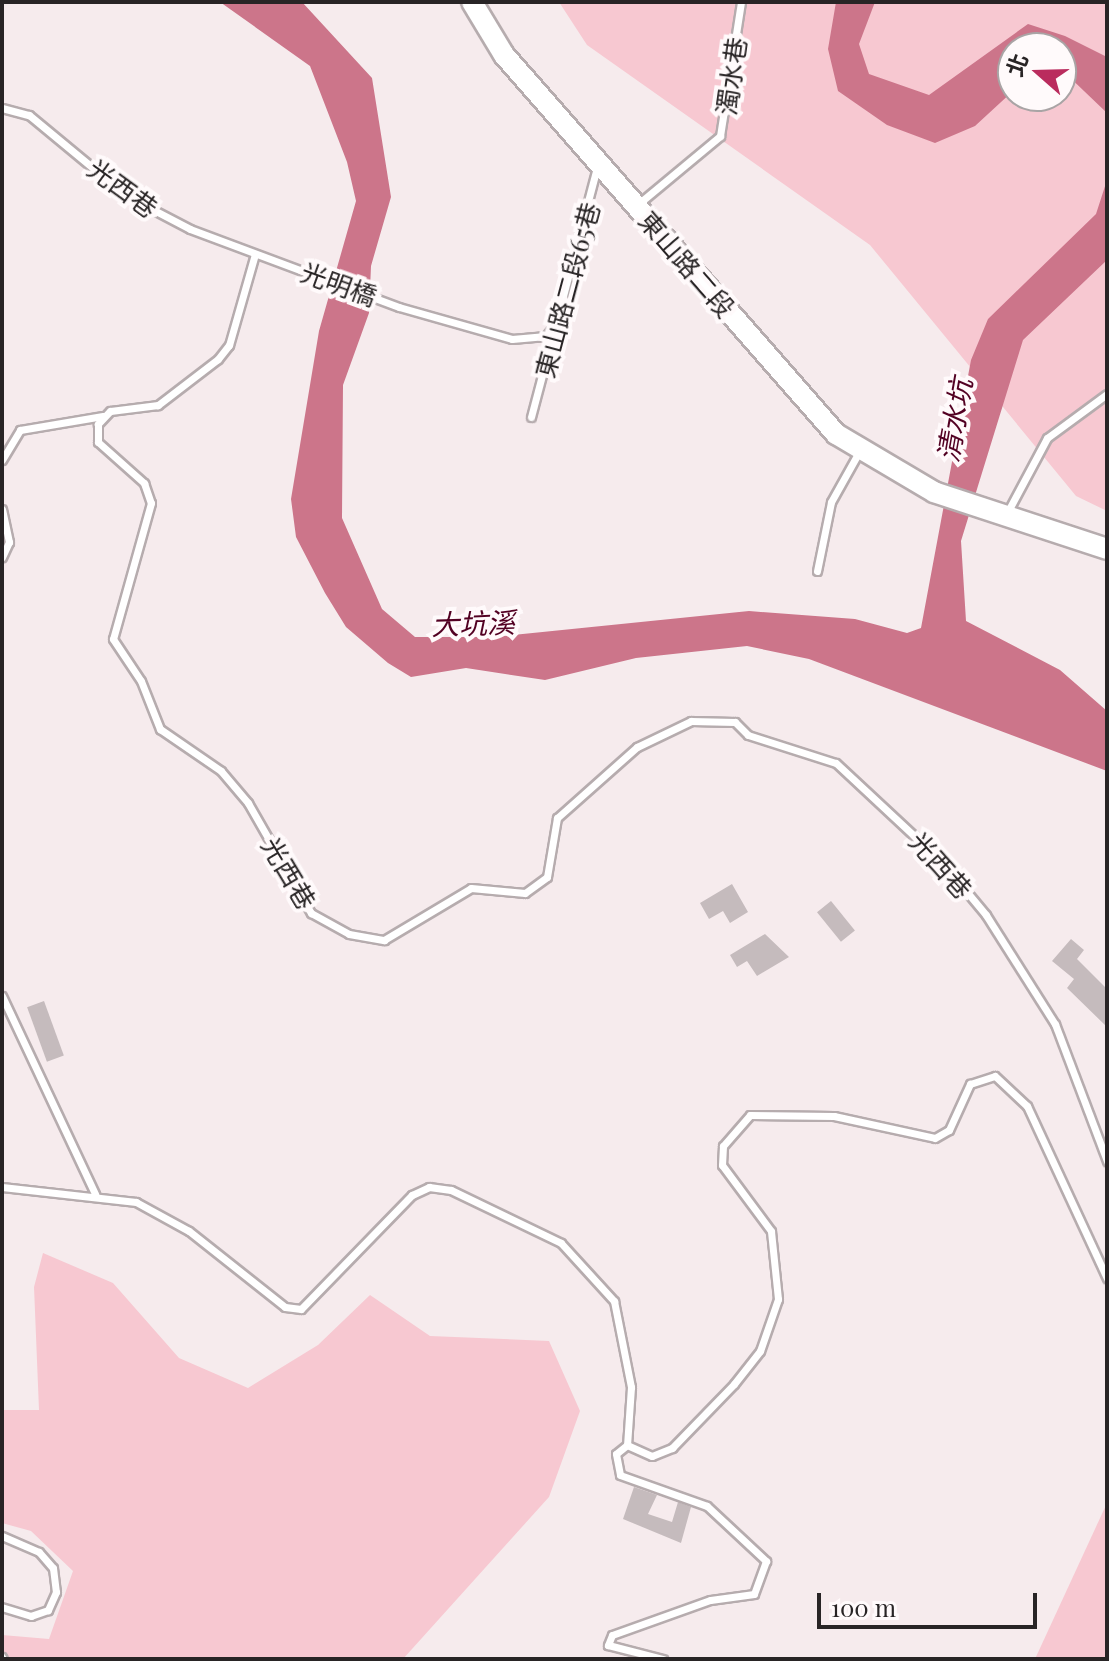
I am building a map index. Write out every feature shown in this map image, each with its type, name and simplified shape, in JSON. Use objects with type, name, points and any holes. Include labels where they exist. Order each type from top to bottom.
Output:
[{"type":"main road","name":"東山路二段","points":[[472,2],[504,55],[635,206],[859,452],[934,492],[997,514]]},
{"type":"main road","points":[[997,514],[1107,549]]},
{"type":"main road","points":[[1078,541],[1107,562]]},
{"type":"lane","name":"濁水巷","points":[[635,206],[720,136],[741,2]]},
{"type":"lane","name":"光西巷","points":[[2,108],[29,115],[156,214],[279,262]]},
{"type":"lane","name":"東山路二段65巷","points":[[531,417],[560,318],[597,163]]},
{"type":"lane","points":[[2,460],[20,430],[158,405],[218,359],[229,345],[255,254]]},
{"type":"lane","name":"光明橋","points":[[279,262],[399,307],[512,339],[546,336],[560,318]]},
{"type":"lane","points":[[997,514],[1047,438],[1107,394]]},
{"type":"lane","name":"光西巷","points":[[103,416],[98,442],[144,483],[151,503],[115,650],[141,681],[160,729],[221,771],[248,803],[324,924],[384,940],[471,888],[535,888],[547,877],[557,818],[627,755],[691,721],[735,722],[748,735],[836,763],[942,862],[1055,1024],[1107,1161]]},
{"type":"lane","points":[[817,571],[831,502],[859,452]]},
{"type":"lane","points":[[2,509],[9,542],[2,557]]},
{"type":"lane","points":[[2,996],[95,1194]]},
{"type":"lane","points":[[627,1445],[652,1456],[672,1448],[760,1351],[778,1299],[779,1262],[771,1231],[722,1165],[723,1146],[750,1115],[834,1116],[935,1138],[949,1130],[970,1084],[995,1076],[1027,1106],[1107,1278]]},
{"type":"lane","points":[[2,1187],[95,1194],[136,1202],[175,1224],[285,1307],[301,1309],[412,1195],[429,1187],[513,1218],[561,1243],[614,1301],[631,1387],[627,1445],[616,1454],[620,1475],[707,1506],[766,1561],[754,1594],[710,1600],[612,1635],[608,1645],[663,1659]]},
{"type":"lane","points":[[2,1536],[39,1552],[53,1568],[56,1592],[48,1610],[31,1616],[2,1607]]},
{"type":"shaded area","points":[[220,2],[302,2],[372,78],[391,197],[371,266],[369,313],[343,385],[342,518],[382,609],[415,637],[493,637],[749,611],[855,619],[907,633],[921,628],[971,360],[988,319],[1096,214],[1107,180],[1107,260],[1023,340],[961,541],[966,621],[1060,670],[1107,711],[1107,771],[809,659],[747,646],[636,658],[545,680],[466,668],[411,677],[388,663],[346,627],[296,537],[291,499],[319,331],[356,201],[347,162],[310,66]]},
{"type":"shaded area","points":[[559,2],[1107,2],[1107,511],[1076,496],[870,245],[587,45]]},
{"type":"shaded area","points":[[836,2],[875,2],[859,44],[869,74],[929,95],[997,46],[997,106],[975,126],[935,143],[887,125],[838,91],[828,49]]},
{"type":"shaded area","points":[[1028,24],[1053,32],[1017,32]]},
{"type":"shaded area","points":[[1077,42],[1107,57],[1107,113],[1077,84]]},
{"type":"shaded area","points":[[43,1253],[113,1283],[179,1358],[248,1388],[318,1345],[370,1295],[430,1336],[549,1341],[580,1411],[549,1497],[403,1659],[2,1659],[2,1635],[49,1639],[73,1571],[31,1531],[2,1523],[2,1410],[39,1410],[34,1287]]},
{"type":"shaded area","points":[[1107,1503],[1107,1659],[1035,1659]]},
{"type":"pier","points":[[329,277],[365,291],[360,304],[324,290]]},
{"type":"building","points":[[732,884],[748,912],[730,923],[723,911],[709,919],[700,903]]},
{"type":"building","points":[[831,901],[855,931],[841,942],[817,912]]},
{"type":"building","points":[[765,934],[789,957],[757,976],[747,961],[737,967],[730,955]]},
{"type":"building","points":[[1071,939],[1084,950],[1077,959],[1107,989],[1107,1027],[1067,988],[1074,979],[1052,961]]},
{"type":"building","points":[[44,1001],[64,1056],[47,1062],[27,1007]]},
{"type":"building","points":[[634,1487],[657,1495],[648,1514],[672,1522],[678,1502],[691,1507],[681,1543],[623,1519]]},
{"type":"water label","name":"清水坑","points":[[954,420]]},
{"type":"water label","name":"大坑溪","points":[[473,623]]}]
